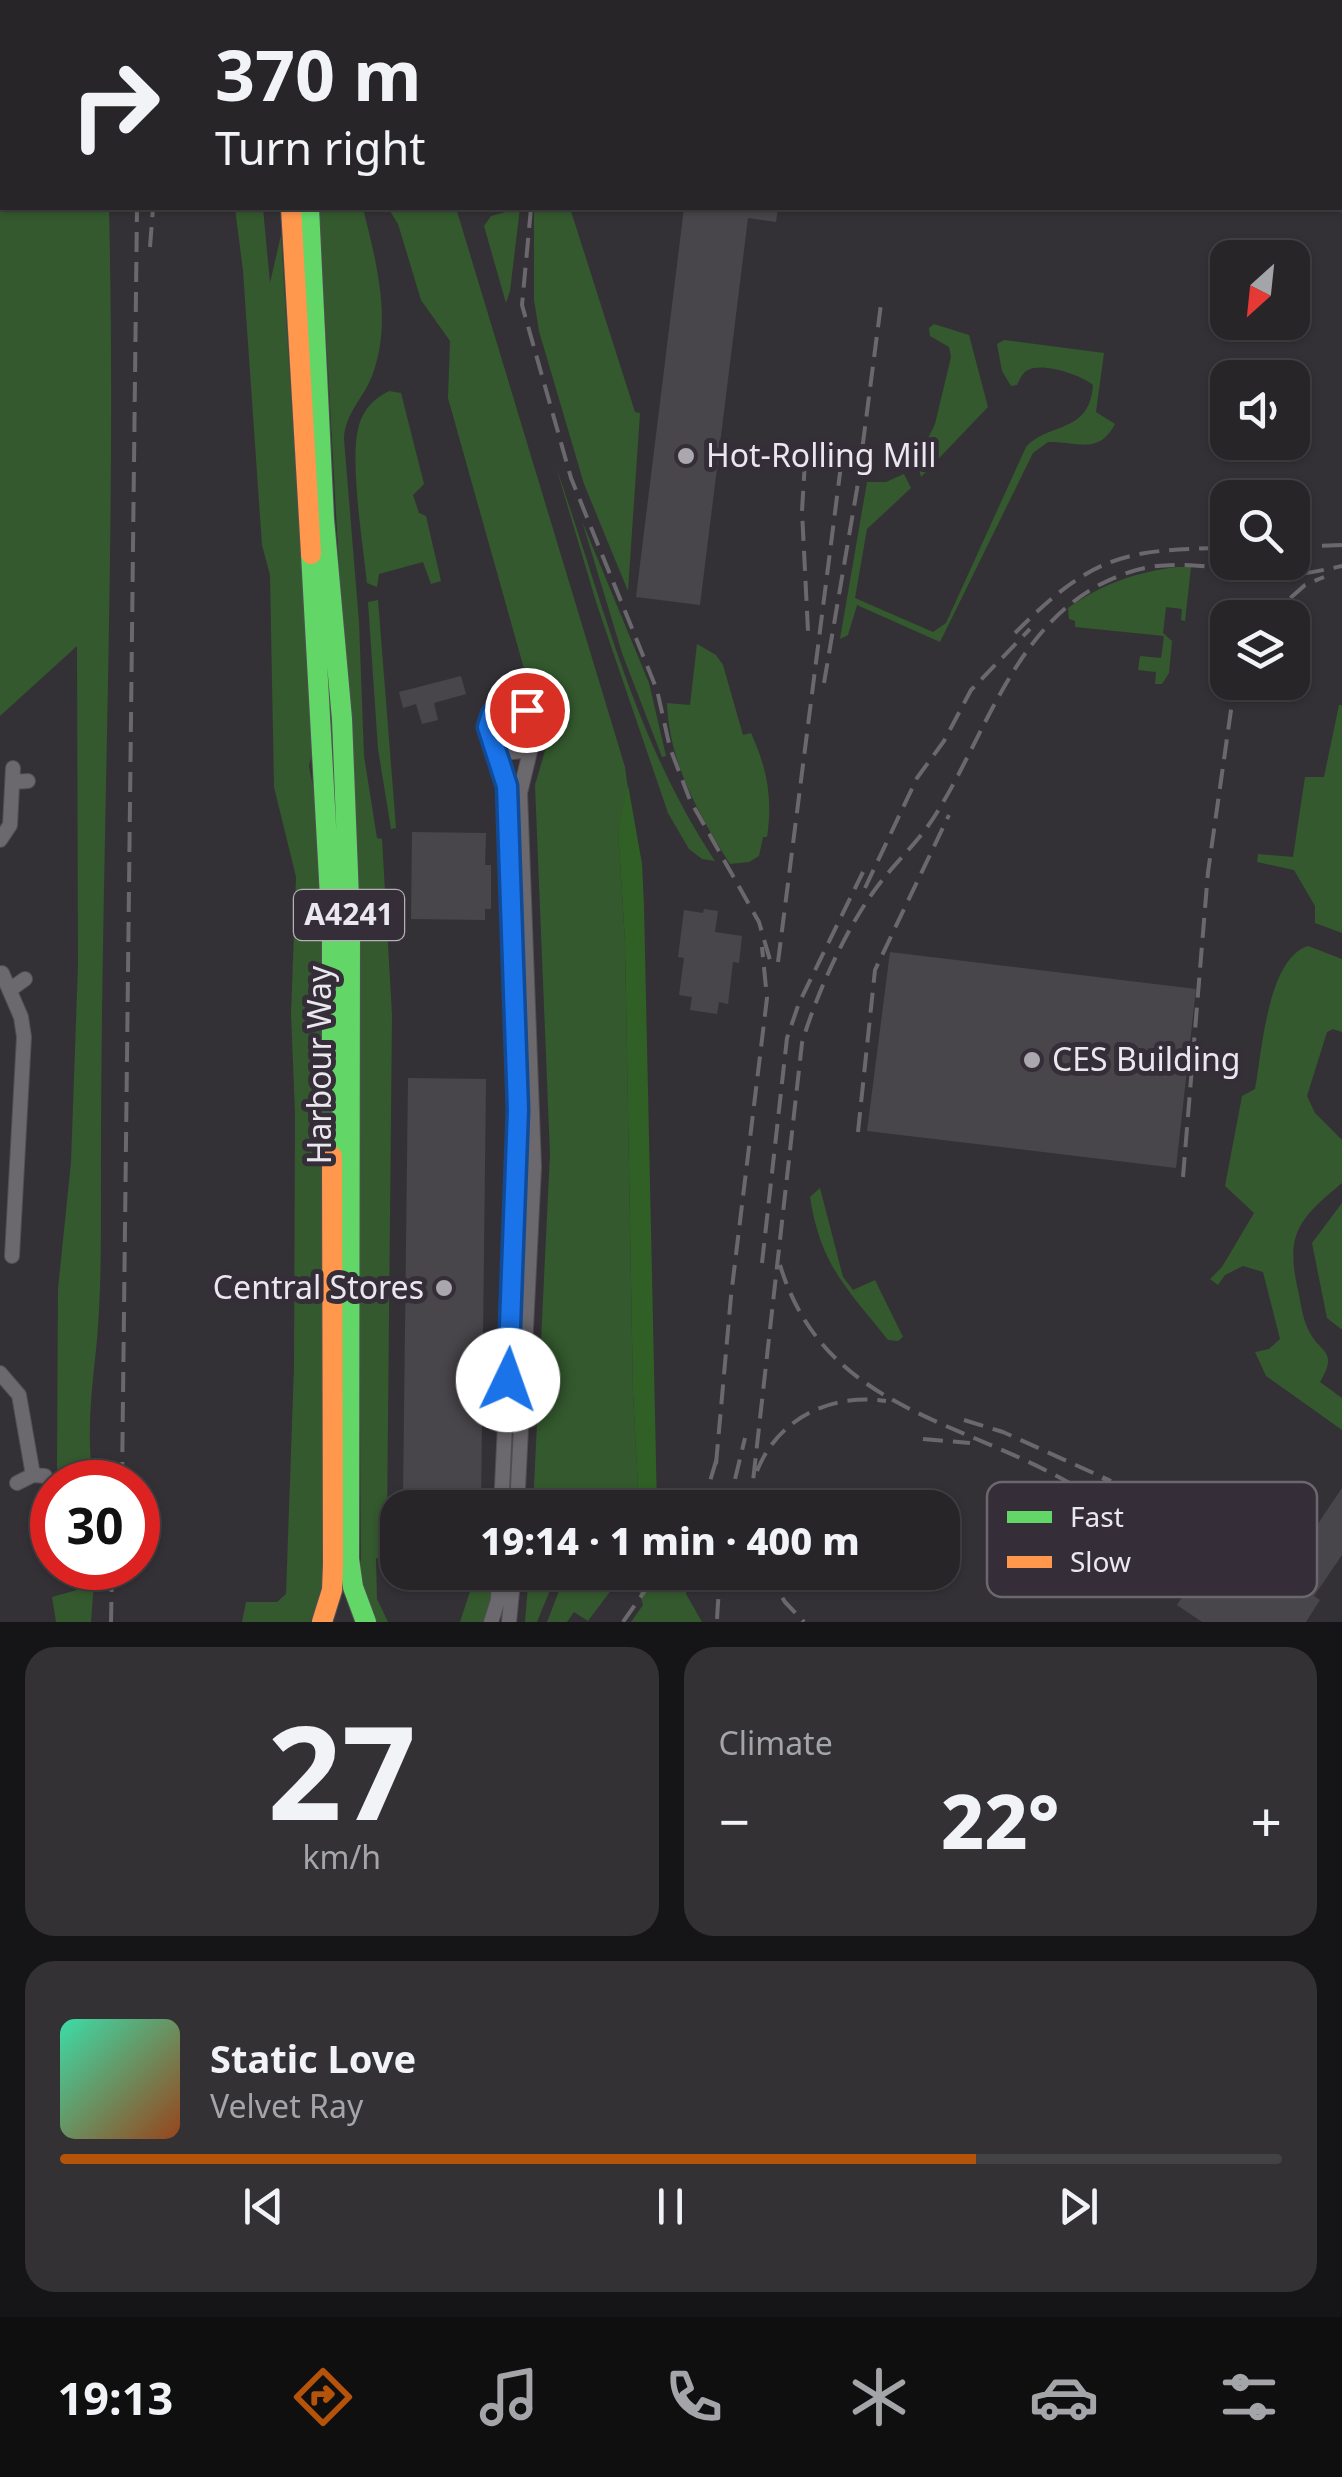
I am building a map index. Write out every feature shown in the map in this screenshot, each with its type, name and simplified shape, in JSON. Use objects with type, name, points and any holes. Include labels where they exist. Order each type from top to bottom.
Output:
[{"type":"main road","name":"Harbour Way","points":[[291,210],[332,933],[333,1565],[332,1590],[322,1622]]},
{"type":"main road","name":"Harbour Way","points":[[309,210],[324,519],[342,719],[350,924],[350,1559],[353,1586],[366,1622]]},
{"type":"street","points":[[503,1490],[518,1138],[508,806],[505,774],[489,734],[490,721],[506,705],[522,707],[532,714],[536,726],[524,767],[520,804],[534,1148],[519,1490]]},
{"type":"street","points":[[496,746],[516,752],[533,739]]},
{"type":"street","points":[[0,840],[10,825],[18,777]]},
{"type":"street","points":[[2,974],[22,1017],[24,1037],[7,1173],[17,1247]]},
{"type":"street","points":[[10,989],[25,979]]},
{"type":"street","points":[[0,1372],[19,1395],[39,1476],[18,1483]]},
{"type":"street","points":[[491,1622],[498,1590]]},
{"type":"street","points":[[509,1622],[512,1590]]},
{"type":"green space","points":[[0,210],[109,210],[110,578],[98,1322],[91,1460],[57,1460],[58,1289],[71,1162],[78,965],[77,646],[0,716]]},
{"type":"green space","points":[[235,210],[263,210],[270,283],[281,235],[313,750],[309,766],[319,817],[325,1133],[325,1573],[310,1622],[242,1622],[246,1602],[277,1602],[286,1594],[294,1367],[295,1113],[291,1014],[296,877],[274,787],[270,575],[262,545]]},
{"type":"green space","points":[[319,210],[363,210],[382,313],[372,376],[351,414],[344,439],[359,622],[364,756],[377,838],[382,839],[392,1015],[387,1490],[380,1490],[380,1555],[376,1559],[377,1599],[388,1622],[374,1622],[361,1585],[357,888]]},
{"type":"green space","points":[[389,210],[457,210],[625,767],[628,789],[618,831],[625,941],[638,1490],[534,1490],[550,1154],[535,785],[552,727],[548,712],[528,683],[448,398],[450,341],[421,300],[398,224]]},
{"type":"green space","points":[[520,210],[506,303],[484,226],[491,216]]},
{"type":"green space","points":[[534,210],[571,210],[635,412],[640,413],[628,591],[584,484],[539,331],[534,300]]},
{"type":"green space","points":[[934,324],[969,335],[988,407],[921,477],[917,461],[935,424],[951,357],[949,347],[930,336],[929,328]]},
{"type":"green space","points":[[1004,340],[1104,353],[1096,412],[1115,424],[1094,443],[1048,442],[1033,453],[940,642],[857,605],[848,635],[840,639],[867,482],[886,482],[904,474],[911,488],[867,529],[855,598],[933,632],[946,623],[1026,447],[1084,412],[1093,385],[1080,377],[1051,368],[1033,368],[1025,372],[1017,385],[1011,386],[1002,371],[997,344]]},
{"type":"green space","points":[[389,391],[401,393],[424,484],[413,495],[419,513],[426,516],[441,581],[431,584],[423,562],[379,574],[377,587],[367,583],[356,440],[367,409]]},
{"type":"green space","points":[[556,467],[641,718],[662,766],[715,861],[702,859],[689,849],[668,813],[597,605]]},
{"type":"green space","points":[[582,521],[649,683],[666,756],[662,757],[622,653]]},
{"type":"green space","points":[[1191,567],[1185,621],[1181,620],[1182,609],[1166,607],[1163,633],[1172,641],[1169,673],[1162,684],[1155,684],[1156,672],[1138,670],[1140,656],[1161,658],[1164,636],[1075,627],[1075,621],[1069,619],[1068,608],[1107,586],[1147,572]]},
{"type":"green space","points":[[378,600],[396,828],[391,829],[378,749],[368,602]]},
{"type":"green space","points":[[697,644],[716,655],[723,665],[743,735],[751,733],[765,771],[769,797],[767,837],[763,837],[759,856],[749,862],[730,864],[697,807],[673,746],[667,703],[690,705]]},
{"type":"green space","points":[[1339,705],[1342,933],[1315,923],[1315,906],[1294,870],[1257,862],[1258,854],[1293,857],[1305,777],[1324,777]]},
{"type":"green space","points":[[628,785],[642,864],[644,906],[657,1490],[638,1490],[625,941],[618,831]]},
{"type":"green space","points":[[1308,946],[1342,959],[1342,1032],[1327,1032],[1307,1096],[1315,1113],[1342,1140],[1342,1183],[1315,1207],[1299,1229],[1293,1254],[1294,1271],[1306,1324],[1328,1358],[1320,1382],[1342,1398],[1342,1430],[1266,1376],[1255,1352],[1269,1349],[1280,1339],[1263,1272],[1243,1266],[1225,1275],[1218,1285],[1210,1279],[1222,1267],[1254,1213],[1225,1186],[1242,1096],[1255,1089],[1275,987],[1294,954]]},
{"type":"green space","points":[[820,1188],[843,1277],[853,1290],[875,1280],[903,1337],[898,1341],[888,1340],[828,1259],[810,1197]]},
{"type":"green space","points":[[1342,1203],[1341,1329],[1327,1318],[1312,1243]]},
{"type":"green space","points":[[93,1590],[91,1622],[56,1622],[52,1597]]},
{"type":"green space","points":[[470,1590],[491,1590],[483,1622],[460,1622]]},
{"type":"green space","points":[[528,1590],[550,1590],[537,1622],[525,1622]]},
{"type":"green space","points":[[559,1590],[611,1590],[588,1621],[574,1612],[567,1622],[547,1622]]},
{"type":"green space","points":[[639,1590],[687,1590],[702,1622],[631,1622],[643,1605]]},
{"type":"building","name":"Hot-Rolling Mill","points":[[684,210],[778,210],[776,222],[748,218],[700,605],[636,597]]},
{"type":"building","points":[[461,676],[466,694],[434,703],[438,720],[422,724],[416,704],[403,708],[399,692]]},
{"type":"building","points":[[412,832],[486,833],[485,865],[491,865],[491,909],[485,909],[485,920],[411,919]]},
{"type":"building","points":[[704,909],[718,911],[715,932],[742,936],[739,963],[733,962],[728,1004],[719,1002],[717,1014],[690,1010],[692,997],[679,995],[684,958],[678,957],[684,910],[703,913]]},
{"type":"building","name":"CES Building","points":[[890,952],[1196,989],[1176,1168],[867,1131]]},
{"type":"building","name":"Central Stores","points":[[408,1078],[486,1079],[481,1490],[403,1490]]},
{"type":"building","points":[[1342,1488],[1342,1555],[1317,1592],[1317,1525]]},
{"type":"building","points":[[1182,1597],[1320,1600],[1306,1622],[1202,1622],[1177,1605]]},
{"type":"railway","points":[[122,1460],[137,210]]},
{"type":"railway","points":[[150,247],[153,210]]},
{"type":"railway","points":[[531,210],[522,305],[571,478],[657,690],[670,748],[690,800],[759,922],[770,960]]},
{"type":"railway","points":[[824,683],[857,489],[881,304]]},
{"type":"railway","points":[[805,461],[802,511],[808,631]]},
{"type":"railway","points":[[778,962],[841,465]]},
{"type":"railway","points":[[1310,546],[1342,545]]},
{"type":"railway","points":[[1015,633],[1065,588],[1110,562],[1160,551],[1210,548]]},
{"type":"railway","points":[[752,1490],[802,1043],[832,964],[852,925],[881,881],[936,814],[1010,676],[1058,615],[1088,592],[1124,574],[1180,565],[1283,574],[1342,566]]},
{"type":"railway","points":[[1288,600],[1305,585],[1324,577]]},
{"type":"railway","points":[[865,888],[917,778],[944,741],[971,690],[1030,629]]},
{"type":"railway","points":[[1183,1177],[1208,872],[1232,700]]},
{"type":"railway","points":[[858,1132],[875,970],[949,815]]},
{"type":"railway","points":[[762,1263],[787,1038],[799,1003],[863,872]]},
{"type":"railway","points":[[716,1464],[731,1296],[767,998],[762,947]]},
{"type":"railway","points":[[780,1265],[801,1314],[830,1353],[865,1383],[1066,1482]]},
{"type":"railway","points":[[757,1471],[778,1437],[809,1413],[846,1401],[886,1401]]},
{"type":"railway","points":[[964,1420],[1003,1432],[1111,1481]]},
{"type":"railway","points":[[732,1490],[745,1438]]},
{"type":"railway","points":[[923,1439],[970,1443]]},
{"type":"railway","points":[[707,1490],[719,1451]]},
{"type":"railway","points":[[1102,1478],[1111,1482]]},
{"type":"railway","points":[[111,1622],[112,1590]]},
{"type":"railway","points":[[623,1622],[645,1590]]},
{"type":"railway","points":[[717,1619],[719,1590]]},
{"type":"railway","points":[[778,1590],[804,1622]]},
{"type":"traffic: fast","points":[[309,210],[324,519],[342,719],[350,924],[349,1559],[353,1587],[366,1622]]},
{"type":"traffic: fast","points":[[311,554],[332,933],[332,1156]]},
{"type":"traffic: slow","points":[[291,210],[311,554]]},
{"type":"traffic: slow","points":[[322,1622],[332,1590],[333,1565],[332,1156]]},
{"type":"place","name":"Hot-Rolling Mill","points":[[686,456]]},
{"type":"place","name":"CES Building","points":[[1032,1060]]},
{"type":"place","name":"Central Stores","points":[[444,1288]]},
{"type":"route","points":[[508,1380],[518,1110],[507,786],[488,727],[492,714],[501,707],[517,705],[527,710]]}]
